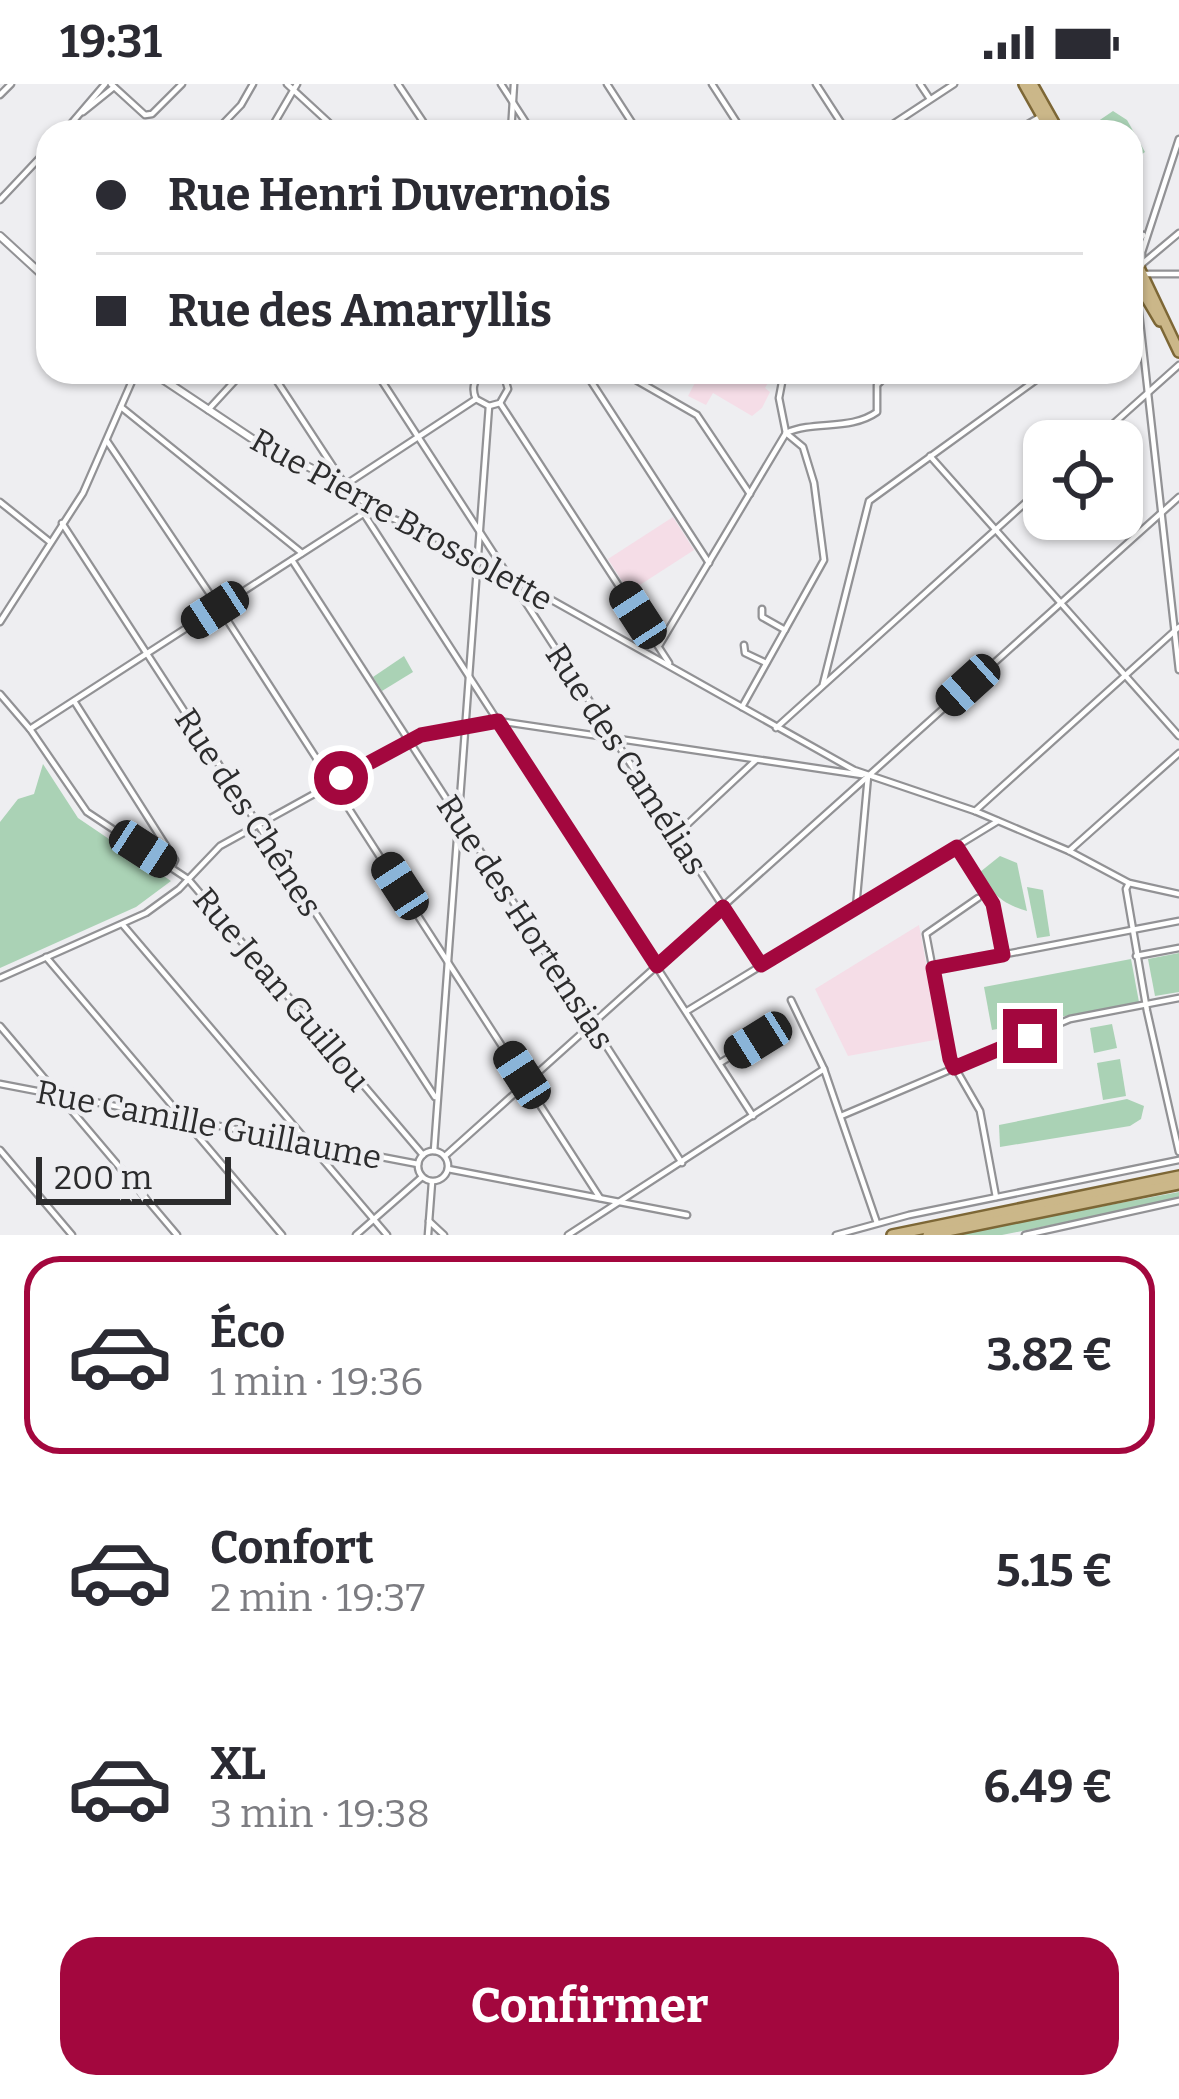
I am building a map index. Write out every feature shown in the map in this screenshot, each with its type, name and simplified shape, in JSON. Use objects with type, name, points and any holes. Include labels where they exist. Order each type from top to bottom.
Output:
[{"type":"main road","points":[[1028,84],[1039,120]]},
{"type":"main road","points":[[1028,84],[1048,120]]},
{"type":"main road","points":[[1143,285],[1179,352]]},
{"type":"main road","points":[[1143,295],[1170,335]]},
{"type":"main road","points":[[892,1235],[1179,1180]]},
{"type":"main road","points":[[928,1235],[1179,1180]]},
{"type":"street","points":[[0,95],[10,84]]},
{"type":"street","points":[[75,120],[110,85],[145,116],[182,84]]},
{"type":"street","points":[[227,120],[253,84]]},
{"type":"street","points":[[286,84],[295,87],[327,120]]},
{"type":"street","points":[[398,84],[422,120]]},
{"type":"street","points":[[501,84],[524,120]]},
{"type":"street","points":[[512,120],[514,84]]},
{"type":"street","points":[[607,84],[630,120]]},
{"type":"street","points":[[712,84],[735,120]]},
{"type":"street","points":[[816,84],[839,120]]},
{"type":"street","points":[[920,84],[930,99]]},
{"type":"street","points":[[899,120],[954,84]]},
{"type":"street","points":[[276,120],[295,87]]},
{"type":"street","points":[[1143,238],[1179,139]]},
{"type":"street","points":[[0,200],[36,162]]},
{"type":"street","points":[[1143,265],[1179,232]]},
{"type":"street","points":[[0,236],[36,269]]},
{"type":"street","points":[[1143,272],[1179,274]]},
{"type":"street","points":[[1143,308],[1150,307]]},
{"type":"street","points":[[1143,362],[1179,670]]},
{"type":"street","points":[[1117,420],[1179,365]]},
{"type":"street","points":[[0,622],[83,493],[131,384]]},
{"type":"street","name":"Rue Pierre Brossolette","points":[[170,384],[254,440],[345,485],[367,511],[509,577],[832,758],[868,776],[975,811],[1070,851],[1129,883],[1179,894]]},
{"type":"street","points":[[208,410],[232,384]]},
{"type":"street","points":[[279,384],[345,485],[476,399]]},
{"type":"street","name":"Rue des Camélias","points":[[384,384],[761,965]]},
{"type":"street","points":[[475,384],[476,399],[490,406],[500,403],[506,384]]},
{"type":"street","points":[[593,384],[710,562]]},
{"type":"street","points":[[643,384],[697,415],[750,494]]},
{"type":"street","points":[[741,708],[824,560],[814,482],[803,447],[786,433],[779,402],[782,384]]},
{"type":"street","points":[[652,657],[786,433],[800,427],[863,422],[877,412],[878,384]]},
{"type":"street","points":[[824,684],[866,508],[1030,384]]},
{"type":"street","points":[[500,403],[672,668]]},
{"type":"street","points":[[434,1150],[490,406]]},
{"type":"street","points":[[121,407],[302,554]]},
{"type":"street","points":[[107,441],[600,1198]]},
{"type":"street","points":[[930,456],[1179,736],[1179,753],[1070,851]]},
{"type":"street","points":[[445,1156],[1179,497]]},
{"type":"street","points":[[0,502],[50,542]]},
{"type":"street","points":[[776,728],[1023,505]]},
{"type":"street","points":[[30,729],[367,511],[753,1116]]},
{"type":"street","name":"Rue des Chênes","points":[[62,524],[437,1101]]},
{"type":"street","name":"Rue des Hortensias","points":[[292,560],[682,1163]]},
{"type":"street","points":[[527,587],[523,594],[530,610]]},
{"type":"street","points":[[762,609],[762,617],[784,630]]},
{"type":"street","points":[[975,811],[1177,630]]},
{"type":"street","points":[[745,645],[745,653],[766,663]]},
{"type":"street","name":"Rue Jean Guillou","points":[[0,694],[87,812],[188,879],[423,1155]]},
{"type":"street","name":"Rue Jean Guillou","points":[[74,701],[175,860],[171,868]]},
{"type":"street","points":[[0,977],[123,925],[162,902],[220,846],[408,741],[466,725],[498,721],[868,776]]},
{"type":"street","points":[[828,770],[834,765],[832,758]]},
{"type":"street","points":[[676,835],[757,760]]},
{"type":"street","points":[[856,907],[868,776]]},
{"type":"street","points":[[687,1011],[998,821]]},
{"type":"street","points":[[957,847],[993,904],[1003,955]]},
{"type":"street","points":[[836,1235],[1179,1156],[1136,956],[1126,890],[1129,883]]},
{"type":"street","points":[[979,898],[926,934],[954,1068],[980,1111],[996,1197]]},
{"type":"street","points":[[933,968],[1179,921]]},
{"type":"street","points":[[123,925],[387,1235]]},
{"type":"street","points":[[1136,956],[1179,948]]},
{"type":"street","points":[[46,958],[282,1235]]},
{"type":"street","points":[[841,1117],[1070,1019],[1179,998]]},
{"type":"street","points":[[791,1000],[824,1069],[877,1222]]},
{"type":"street","points":[[0,1026],[177,1235]]},
{"type":"street","points":[[720,1063],[758,1040]]},
{"type":"street","points":[[568,1235],[824,1069]]},
{"type":"street","name":"Rue Camille Guillaume","points":[[0,1084],[418,1164]]},
{"type":"street","points":[[1165,1095],[1179,1092]]},
{"type":"street","points":[[0,1150],[72,1235]]},
{"type":"street","points":[[422,1177],[418,1164],[434,1150]]},
{"type":"street","points":[[422,1177],[440,1180],[448,1169],[445,1156],[434,1150]]},
{"type":"street","points":[[448,1169],[687,1215]]},
{"type":"street","points":[[356,1235],[422,1177]]},
{"type":"street","points":[[428,1235],[432,1181]]},
{"type":"street","points":[[1025,1235],[1179,1201]]},
{"type":"street","points":[[429,1222],[444,1235]]},
{"type":"shaded area","points":[[694,384],[767,384],[770,392],[752,416],[713,393],[706,405],[688,396]]},
{"type":"shaded area","points":[[673,517],[694,550],[629,592],[608,559]]},
{"type":"shaded area","points":[[919,925],[940,1039],[848,1056],[815,989]]},
{"type":"green space","points":[[1113,111],[1127,120],[1100,120]]},
{"type":"green space","points":[[404,656],[413,672],[382,691],[373,677]]},
{"type":"green space","points":[[43,764],[78,818],[171,881],[136,907],[0,968],[0,822],[18,799],[34,794]]},
{"type":"green space","points":[[1000,856],[1017,863],[1027,911],[999,897],[980,872]]},
{"type":"green space","points":[[1027,887],[1043,890],[1050,936],[1037,938]]},
{"type":"green space","points":[[1179,953],[1179,992],[1155,996],[1148,959]]},
{"type":"green space","points":[[1131,959],[1139,1002],[992,1030],[984,987]]},
{"type":"green space","points":[[1112,1024],[1117,1048],[1094,1053],[1090,1028]]},
{"type":"green space","points":[[1120,1059],[1126,1096],[1103,1100],[1097,1063]]},
{"type":"green space","points":[[1127,1099],[1144,1106],[1141,1119],[1130,1126],[1000,1147],[999,1125]]},
{"type":"green space","points":[[1179,1192],[1179,1199],[1002,1235],[950,1235]]},
{"type":"route","points":[[341,778],[421,735],[498,721],[657,966],[723,907],[761,965],[957,847],[993,904],[1003,955],[933,968],[950,1059],[954,1068],[1030,1036]]}]
